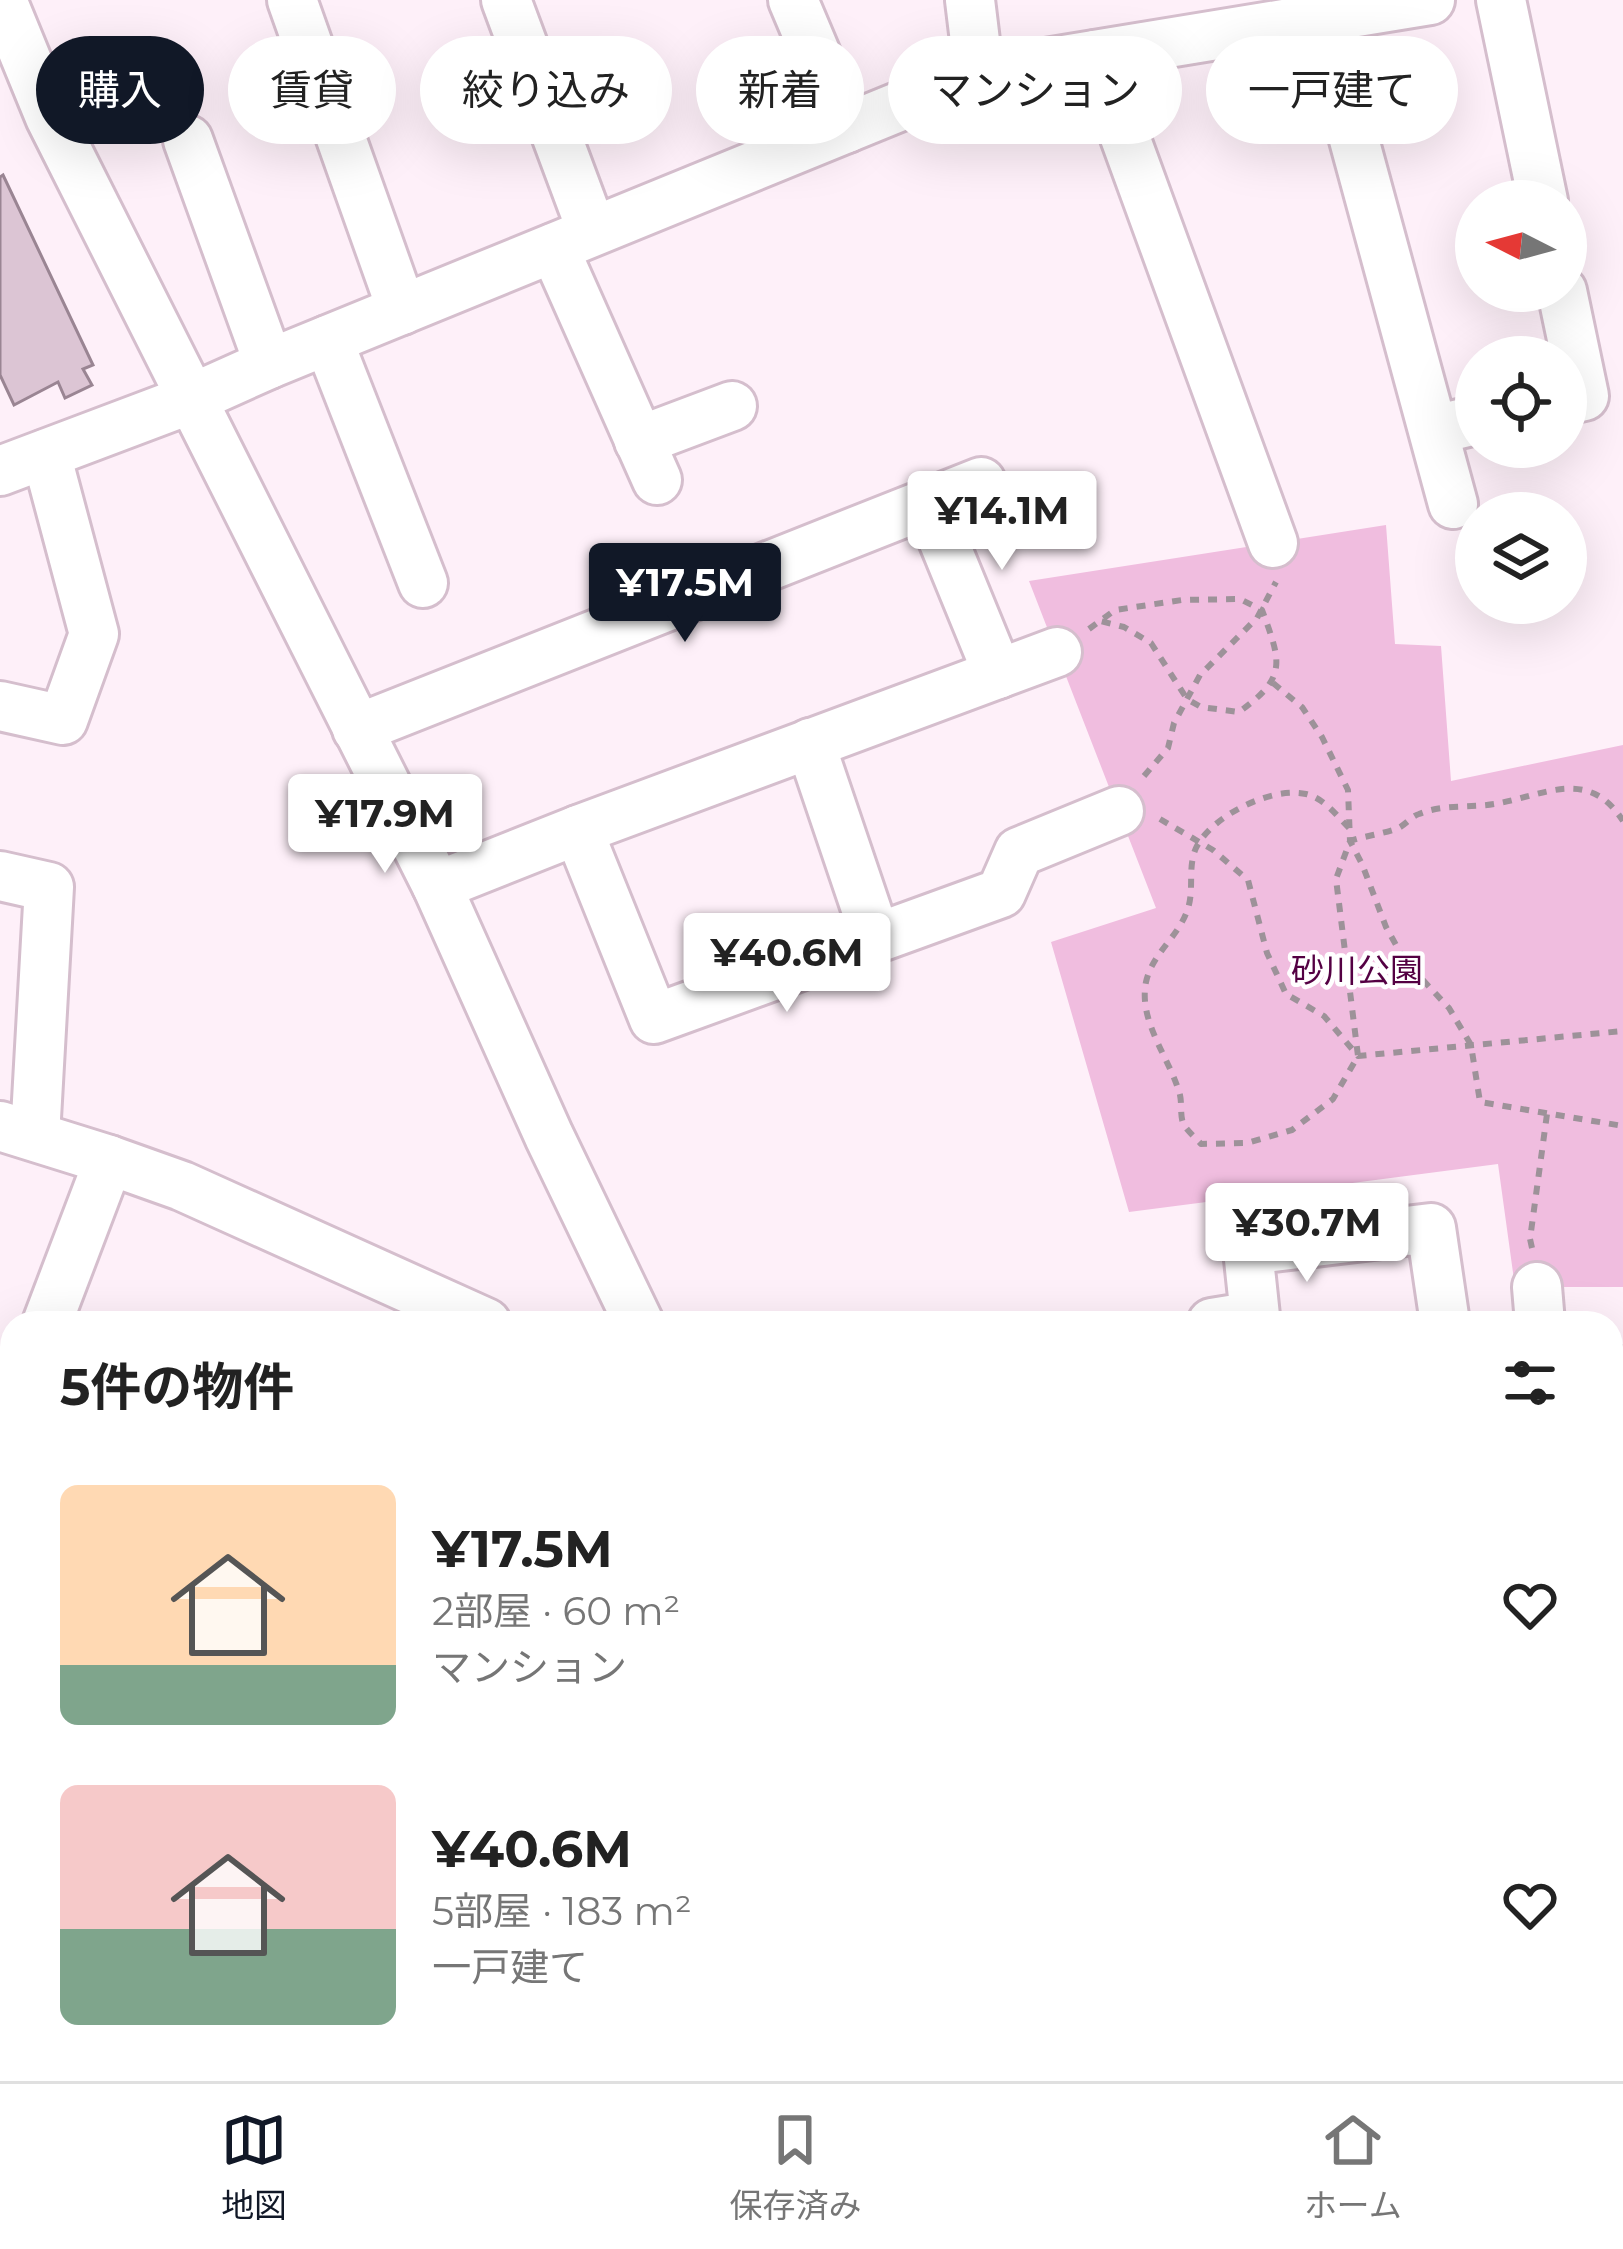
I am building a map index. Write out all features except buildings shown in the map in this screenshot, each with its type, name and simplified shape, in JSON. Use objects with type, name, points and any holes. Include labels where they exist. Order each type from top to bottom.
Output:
[{"type":"street","points":[[2,0],[50,117],[437,886],[633,1311]]},
{"type":"street","points":[[292,0],[402,310]]},
{"type":"street","points":[[506,0],[573,240],[648,460],[732,406]]},
{"type":"street","points":[[793,0],[808,36]]},
{"type":"street","points":[[970,0],[974,36]]},
{"type":"street","points":[[1182,41],[1430,0]]},
{"type":"street","points":[[1501,0],[1539,180]]},
{"type":"street","points":[[1321,18],[1455,425],[1453,504]]},
{"type":"street","points":[[189,144],[269,364]]},
{"type":"street","points":[[0,471],[191,399],[808,144]]},
{"type":"street","points":[[1127,144],[1273,543]]},
{"type":"street","points":[[328,340],[422,583]]},
{"type":"street","points":[[0,706],[64,719],[94,634],[46,454]]},
{"type":"street","points":[[357,729],[981,482]]},
{"type":"street","points":[[928,503],[998,674]]},
{"type":"street","points":[[437,886],[1057,652]]},
{"type":"street","points":[[810,743],[876,938]]},
{"type":"street","points":[[578,830],[654,1018],[1001,893],[1019,852],[1119,811]]},
{"type":"street","points":[[0,876],[49,886],[18,1131],[182,1186],[459,1311]]},
{"type":"street","points":[[52,1311],[109,1160]]},
{"type":"street","points":[[1242,1311],[1248,1250],[1431,1228],[1443,1311]]},
{"type":"path","points":[[1273,543],[1280,570],[1272,594],[1200,676],[1174,723],[1168,748],[1119,811],[1164,820],[1248,880],[1267,953],[1286,994],[1324,1016],[1358,1056]]},
{"type":"path","points":[[1057,652],[1115,610],[1182,599],[1240,599],[1262,610],[1277,652],[1273,683],[1239,712],[1202,707],[1187,699],[1151,643],[1124,627],[1100,621]]},
{"type":"path","points":[[1273,683],[1302,707],[1322,737],[1348,790],[1350,841],[1386,927],[1406,961],[1449,1008],[1471,1045],[1480,1102],[1623,1126]]},
{"type":"path","points":[[1350,841],[1402,828],[1415,814],[1463,804],[1492,804],[1563,787],[1587,791],[1612,805],[1623,821]]},
{"type":"path","points":[[1349,828],[1327,805],[1306,794],[1275,794],[1231,813],[1199,842],[1190,878],[1190,905],[1155,959],[1146,982],[1145,1010],[1180,1096],[1183,1123],[1201,1144],[1247,1143],[1292,1130],[1333,1099],[1358,1056],[1336,879],[1350,841]]},
{"type":"path","points":[[1358,1056],[1623,1031]]},
{"type":"path","points":[[1539,1305],[1530,1238],[1547,1114]]},
{"type":"green space","name":"砂川公園","points":[[1386,525],[1395,644],[1441,646],[1451,781],[1623,745],[1623,1287],[1515,1287],[1498,1164],[1129,1212],[1051,942],[1156,908],[1029,581]]}]
